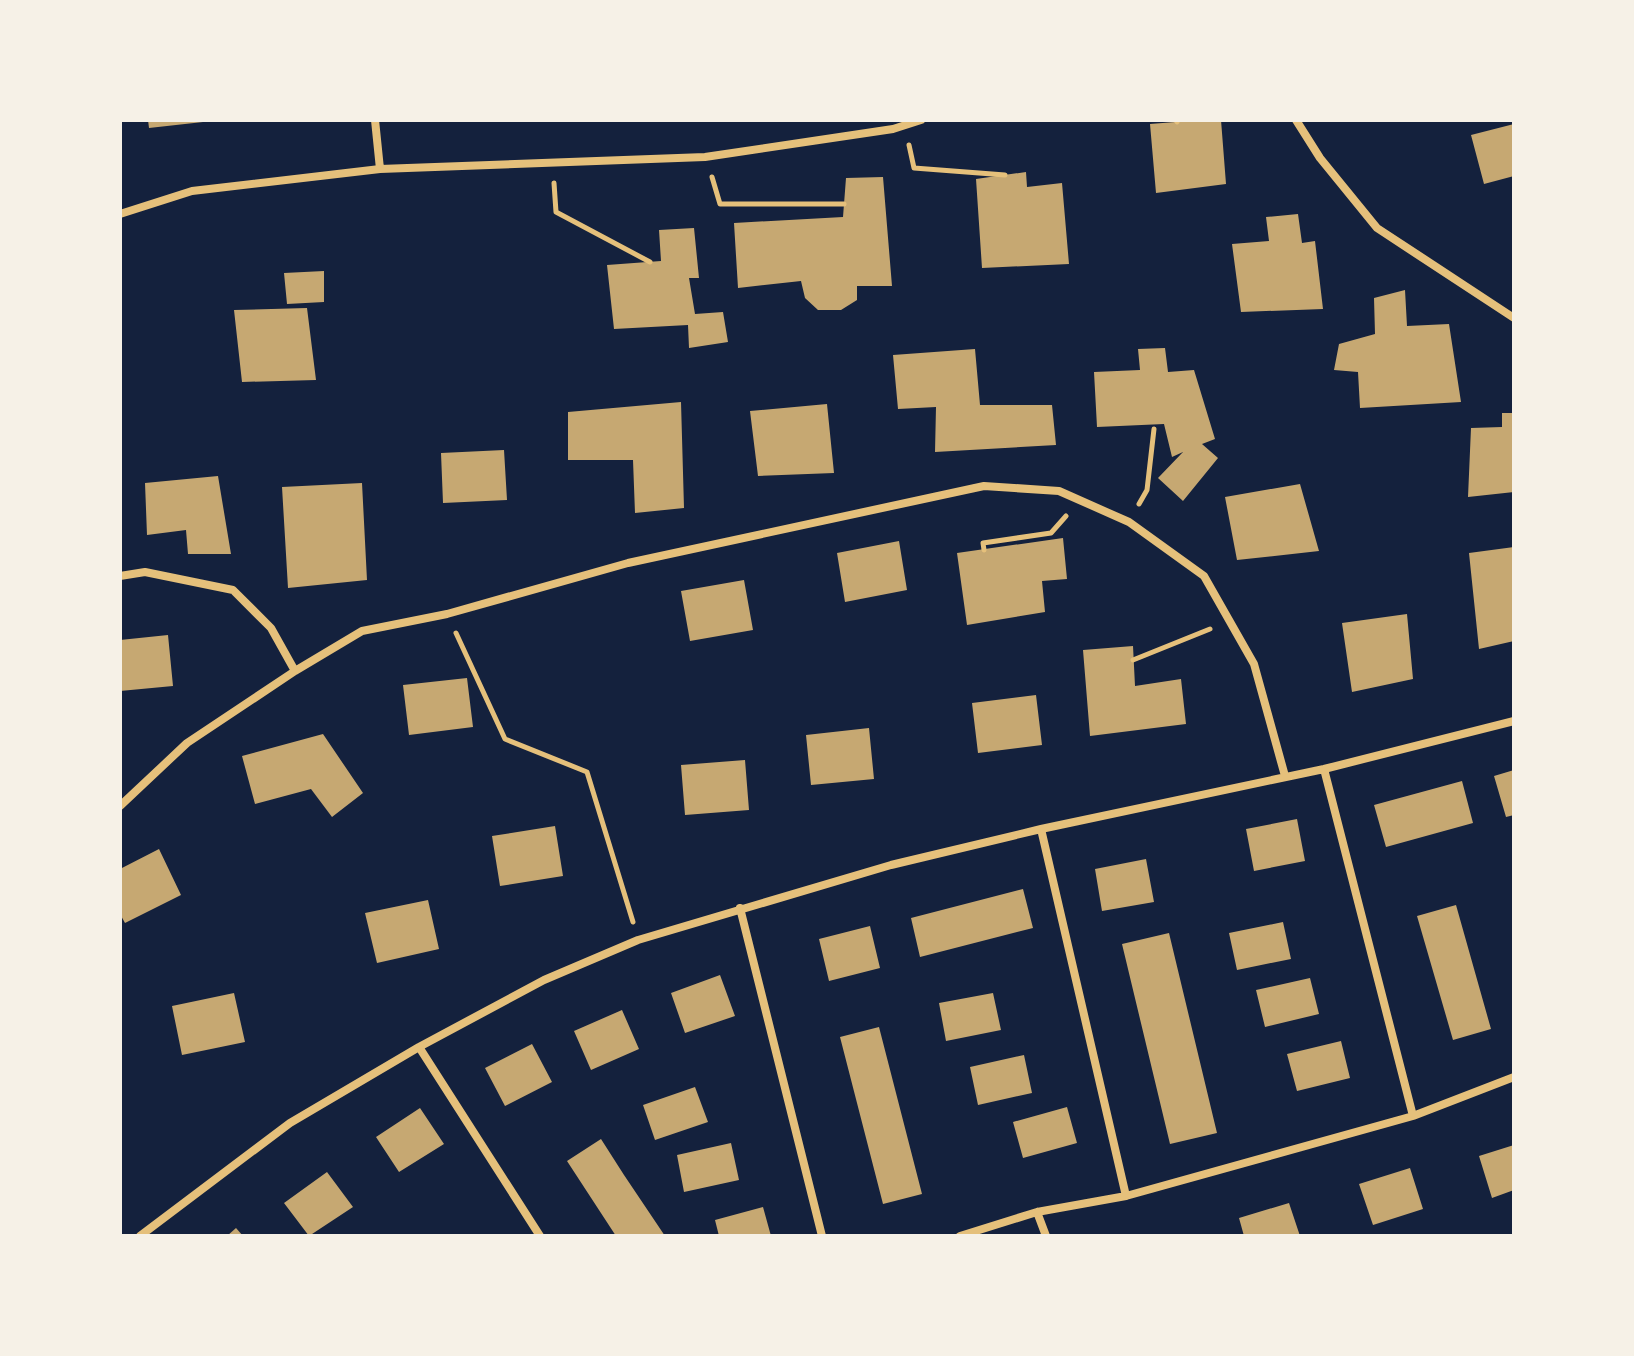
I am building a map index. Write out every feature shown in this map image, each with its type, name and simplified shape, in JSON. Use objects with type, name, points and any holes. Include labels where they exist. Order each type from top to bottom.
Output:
[{"type":"street","points":[[375,120],[380,169]]},
{"type":"street","points":[[120,214],[192,191],[380,169],[705,157],[921,120]]},
{"type":"street","points":[[1296,120],[1320,158],[1377,228],[1514,318]]},
{"type":"street","points":[[120,806],[187,743],[295,671],[362,631],[447,614],[628,563],[984,486],[1059,491],[1129,522],[1204,576],[1254,664],[1285,776]]},
{"type":"street","points":[[120,576],[145,572],[233,590],[271,628],[295,671]]},
{"type":"street","points":[[140,1236],[290,1123],[419,1047],[544,980],[638,940],[891,865],[1041,829],[1324,769],[1514,721]]},
{"type":"street","points":[[1324,769],[1413,1116]]},
{"type":"street","points":[[1041,829],[1126,1196]]},
{"type":"street","points":[[740,908],[822,1236]]},
{"type":"street","points":[[419,1047],[540,1236]]},
{"type":"street","points":[[960,1236],[1037,1212],[1126,1196],[1413,1116],[1514,1077]]},
{"type":"street","points":[[1037,1212],[1046,1236]]},
{"type":"path","points":[[904,125],[914,168],[1005,175]]},
{"type":"path","points":[[705,157],[720,204],[844,204]]},
{"type":"path","points":[[552,161],[556,212],[650,262]]},
{"type":"path","points":[[1129,522],[1147,490],[1154,429]]},
{"type":"path","points":[[984,550],[983,543],[1051,533],[1080,501]]},
{"type":"path","points":[[447,614],[505,739],[587,772],[638,940]]},
{"type":"path","points":[[1133,660],[1230,621]]},
{"type":"building","points":[[148,120],[203,120],[203,122],[149,128]]},
{"type":"building","points":[[1221,120],[1226,184],[1156,193],[1150,124]]},
{"type":"building","points":[[1514,124],[1514,176],[1484,184],[1471,135]]},
{"type":"building","points":[[1026,172],[1027,187],[1062,183],[1069,264],[982,268],[976,179]]},
{"type":"building","points":[[883,177],[892,286],[857,286],[857,300],[841,310],[818,310],[805,298],[801,281],[738,288],[734,223],[843,217],[846,178]]},
{"type":"building","points":[[1298,214],[1302,243],[1315,241],[1323,309],[1241,312],[1232,244],[1269,241],[1266,217]]},
{"type":"building","points":[[694,228],[699,278],[689,278],[695,314],[723,312],[728,342],[689,348],[688,325],[614,329],[607,265],[661,261],[659,230]]},
{"type":"building","points":[[324,271],[324,302],[287,304],[284,273]]},
{"type":"building","points":[[1405,290],[1407,326],[1449,324],[1461,402],[1360,408],[1358,372],[1334,370],[1339,344],[1375,334],[1374,298]]},
{"type":"building","points":[[307,308],[316,380],[242,382],[234,310]]},
{"type":"building","points":[[1165,348],[1168,372],[1194,370],[1215,439],[1202,444],[1218,458],[1183,501],[1158,478],[1183,452],[1172,457],[1164,424],[1097,427],[1094,372],[1140,370],[1138,349]]},
{"type":"building","points":[[975,349],[980,405],[1052,405],[1056,445],[935,452],[936,407],[898,409],[893,355]]},
{"type":"building","points":[[681,402],[684,508],[635,513],[633,460],[568,460],[568,412]]},
{"type":"building","points":[[827,404],[834,473],[758,476],[750,411]]},
{"type":"building","points":[[1502,413],[1514,413],[1514,492],[1468,497],[1471,428],[1502,427]]},
{"type":"building","points":[[504,450],[507,500],[443,503],[441,453]]},
{"type":"building","points":[[218,476],[231,554],[188,554],[186,530],[147,535],[145,483]]},
{"type":"building","points":[[362,483],[367,580],[288,588],[282,487]]},
{"type":"building","points":[[1300,484],[1319,551],[1237,560],[1225,497]]},
{"type":"building","points":[[1063,538],[1067,579],[1042,581],[1045,612],[967,625],[957,553]]},
{"type":"building","points":[[899,541],[907,590],[845,602],[837,553]]},
{"type":"building","points":[[1514,547],[1514,641],[1479,649],[1469,553]]},
{"type":"building","points":[[744,580],[753,630],[690,641],[681,591]]},
{"type":"building","points":[[1407,614],[1413,679],[1352,692],[1342,623]]},
{"type":"building","points":[[168,635],[173,686],[120,691],[120,640]]},
{"type":"building","points":[[1133,646],[1135,686],[1181,679],[1186,724],[1090,736],[1083,650]]},
{"type":"building","points":[[467,678],[473,727],[409,735],[403,685]]},
{"type":"building","points":[[1036,695],[1042,745],[978,753],[972,703]]},
{"type":"building","points":[[869,728],[874,779],[811,785],[806,735]]},
{"type":"building","points":[[323,734],[363,793],[332,817],[311,789],[255,804],[242,756]]},
{"type":"building","points":[[745,760],[749,810],[685,815],[681,765]]},
{"type":"building","points":[[1514,770],[1514,815],[1506,817],[1494,776]]},
{"type":"building","points":[[1462,781],[1473,823],[1386,847],[1374,805]]},
{"type":"building","points":[[1297,819],[1305,861],[1254,871],[1246,829]]},
{"type":"building","points":[[555,826],[563,876],[500,886],[492,836]]},
{"type":"building","points":[[159,849],[181,895],[125,923],[120,914],[120,869]]},
{"type":"building","points":[[1146,859],[1154,902],[1102,911],[1095,869]]},
{"type":"building","points":[[1023,889],[1033,928],[920,957],[911,918]]},
{"type":"building","points":[[428,900],[439,949],[377,963],[365,913]]},
{"type":"building","points":[[1456,905],[1491,1029],[1453,1040],[1417,916]]},
{"type":"building","points":[[1283,922],[1291,959],[1237,970],[1229,933]]},
{"type":"building","points":[[870,926],[880,968],[829,981],[819,939]]},
{"type":"building","points":[[1169,933],[1217,1133],[1170,1144],[1122,944]]},
{"type":"building","points":[[720,975],[735,1016],[685,1033],[671,993]]},
{"type":"building","points":[[1310,978],[1319,1014],[1265,1027],[1256,990]]},
{"type":"building","points":[[234,993],[245,1042],[182,1055],[172,1006]]},
{"type":"building","points":[[993,993],[1001,1030],[946,1041],[939,1003]]},
{"type":"building","points":[[622,1010],[639,1049],[591,1070],[574,1031]]},
{"type":"building","points":[[879,1027],[922,1194],[883,1204],[840,1037]]},
{"type":"building","points":[[1341,1041],[1350,1078],[1297,1091],[1287,1054]]},
{"type":"building","points":[[532,1044],[552,1082],[505,1106],[485,1068]]},
{"type":"building","points":[[1024,1055],[1032,1093],[978,1105],[970,1067]]},
{"type":"building","points":[[695,1087],[708,1122],[655,1140],[643,1105]]},
{"type":"building","points":[[1067,1107],[1077,1143],[1023,1158],[1013,1122]]},
{"type":"building","points":[[420,1108],[444,1144],[399,1172],[376,1137]]},
{"type":"building","points":[[601,1139],[665,1236],[616,1236],[614,1233],[567,1161]]},
{"type":"building","points":[[731,1143],[739,1180],[684,1192],[677,1155]]},
{"type":"building","points":[[1514,1145],[1514,1190],[1492,1198],[1479,1156]]},
{"type":"building","points":[[1410,1168],[1423,1209],[1373,1225],[1359,1184]]},
{"type":"building","points":[[327,1172],[353,1207],[309,1236],[284,1203]]},
{"type":"building","points":[[1289,1203],[1300,1236],[1244,1236],[1239,1218]]},
{"type":"building","points":[[763,1207],[771,1236],[719,1236],[715,1220]]},
{"type":"building","points":[[236,1228],[243,1236],[227,1236]]}]
